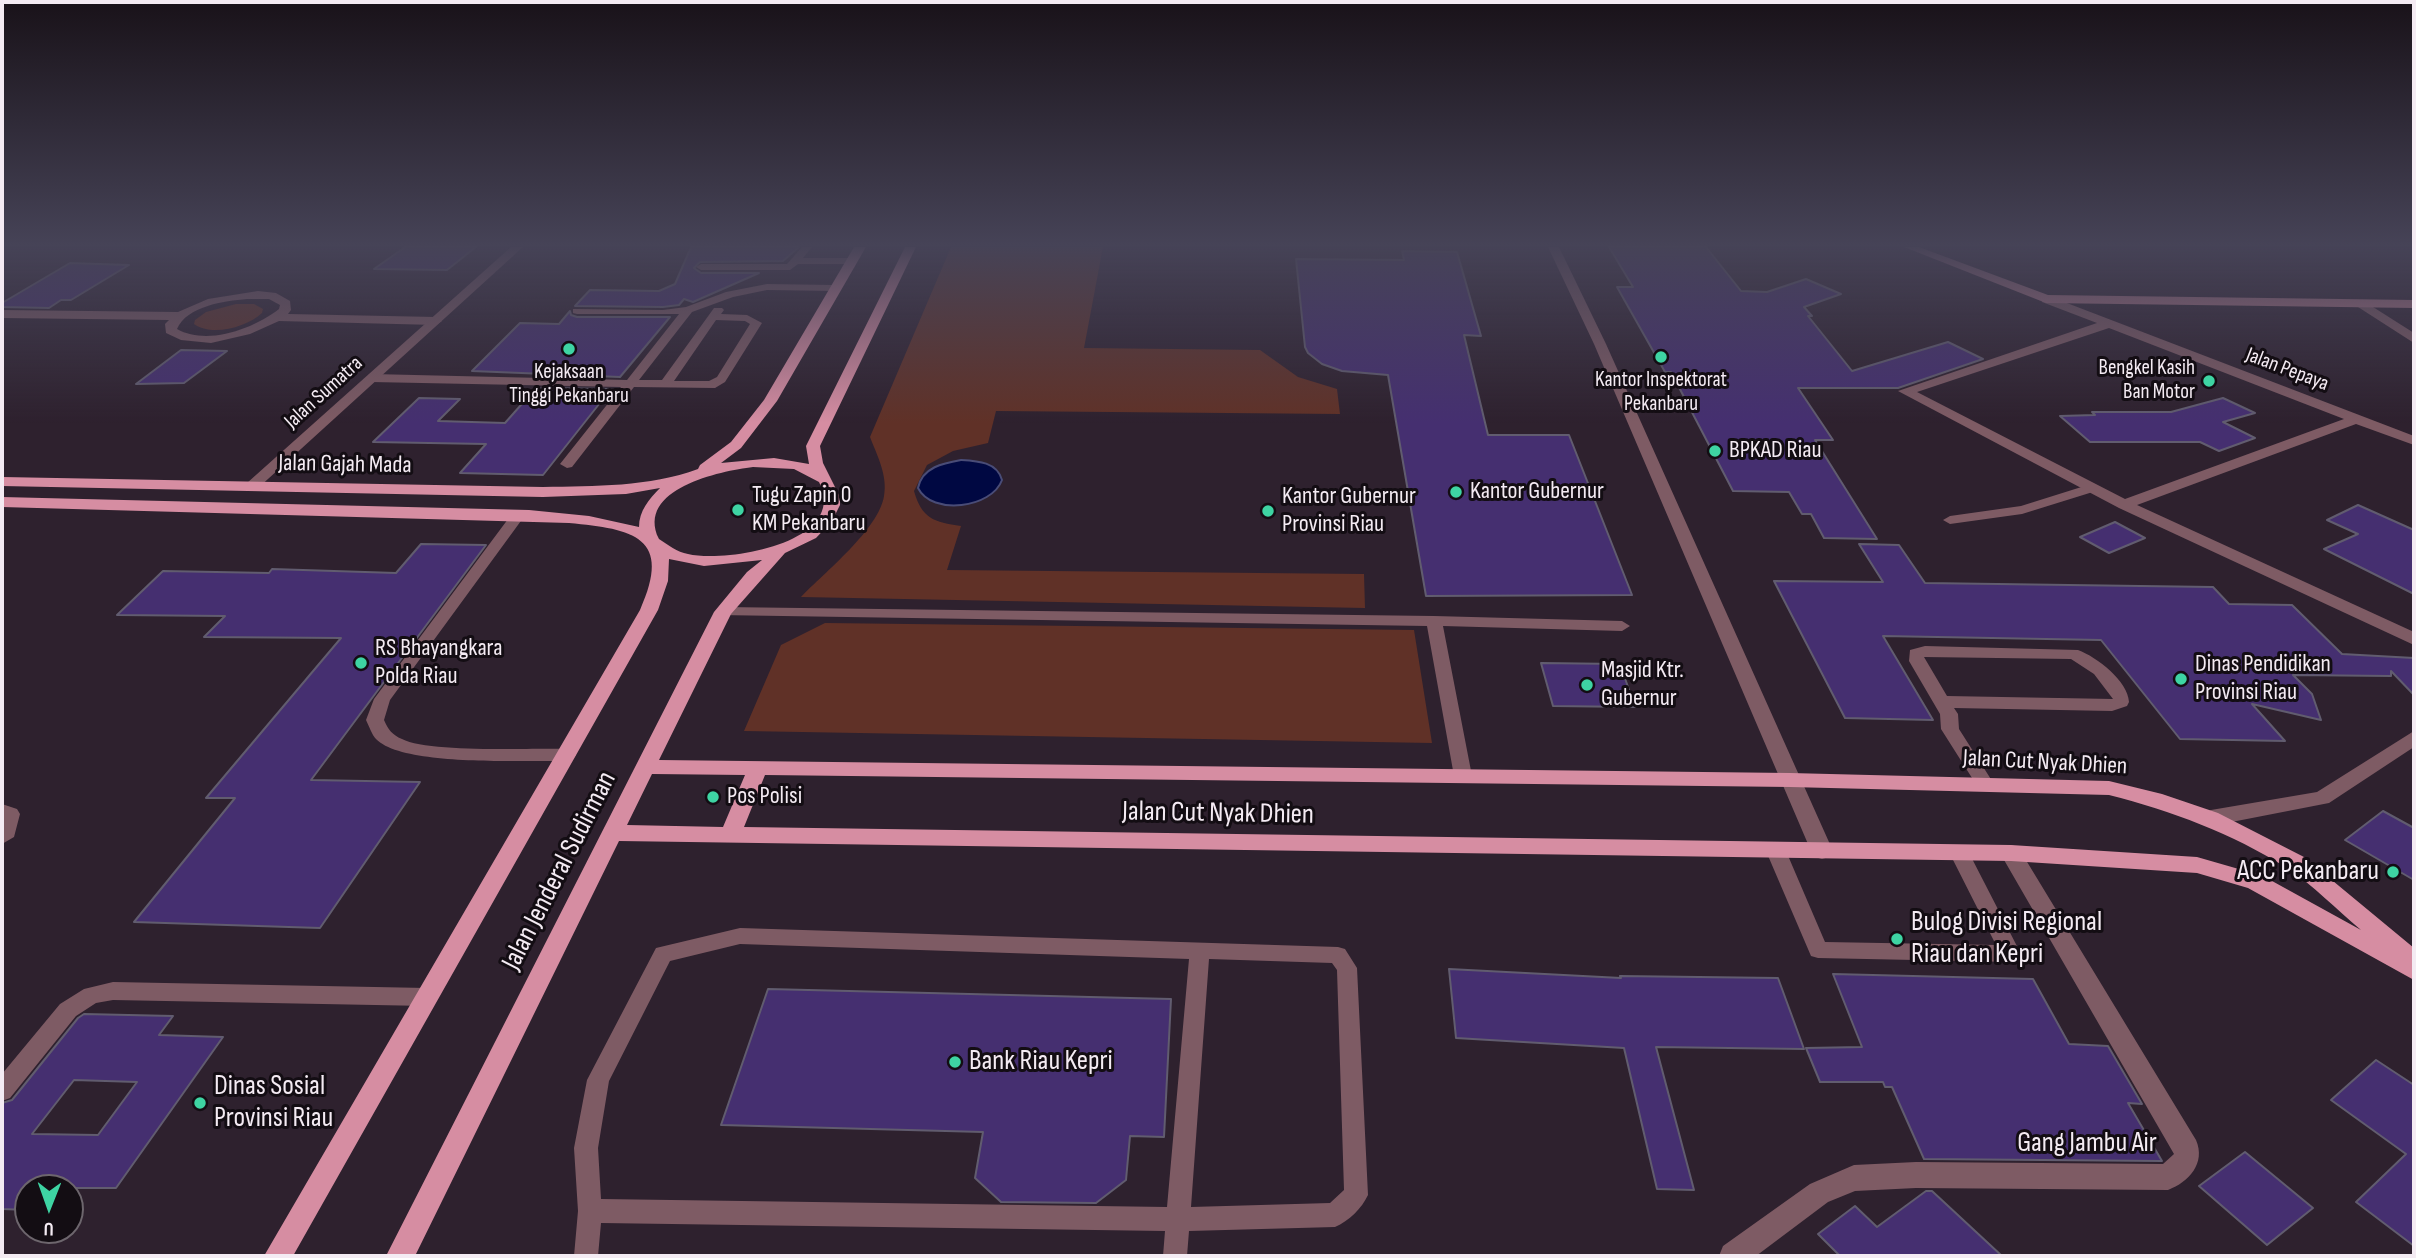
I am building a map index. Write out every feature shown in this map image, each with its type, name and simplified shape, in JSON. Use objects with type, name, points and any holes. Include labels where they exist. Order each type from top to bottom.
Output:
[{"type":"main road","points":[[687,479],[718,459],[750,430],[770,401],[825,306]]},
{"type":"main road","points":[[805,537],[830,513],[833,501],[832,489],[812,456],[817,435],[882,306]]},
{"type":"main road","points":[[687,479],[735,464],[764,461],[791,464],[813,471],[825,479]]},
{"type":"main road","name":"Jalan Gajah Mada","points":[[2,481],[596,492],[687,479]]},
{"type":"main road","name":"Jalan Jenderal Sudirman","points":[[278,1256],[649,610],[658,587],[662,563],[647,532],[646,521],[650,510],[674,486],[687,479]]},
{"type":"main road","points":[[93,503],[118,483]]},
{"type":"main road","name":"Jalan Gajah Mada","points":[[2,502],[519,514],[609,524],[638,533],[666,552],[685,559],[710,562],[761,556],[805,537]]},
{"type":"main road","name":"Jalan Jenderal Sudirman","points":[[400,1256],[723,612],[769,560],[805,537]]},
{"type":"main road","name":"Jalan Cut Nyak Dhien","points":[[646,766],[1790,780],[2109,788],[2162,801],[2211,818],[2296,863],[2414,961]]},
{"type":"main road","points":[[730,835],[758,768]]},
{"type":"main road","name":"Jalan Cut Nyak Dhien","points":[[613,833],[2011,853],[2197,865],[2255,882],[2414,970]]},
{"type":"street","points":[[200,306],[179,316],[171,324],[170,330],[176,336],[188,339],[206,339],[247,331],[278,317],[286,306]]},
{"type":"street","name":"Jalan Sumatra","points":[[251,486],[453,306]]},
{"type":"street","points":[[1581,306],[1822,851]]},
{"type":"street","name":"Jalan Pepaya","points":[[2064,306],[2414,442]]},
{"type":"street","points":[[2365,306],[2414,339]]},
{"type":"street","points":[[2,314],[179,316]]},
{"type":"street","points":[[278,317],[436,321]]},
{"type":"street","points":[[2110,323],[1905,391],[2124,505],[2414,639]]},
{"type":"street","points":[[2124,505],[2357,419]]},
{"type":"street","points":[[2396,434],[2414,434]]},
{"type":"street","points":[[2211,818],[2322,798],[2414,738]]},
{"type":"street","points":[[2,812],[10,814],[7,831],[2,836]]},
{"type":"street","name":"Gang Jambu Air","points":[[1734,1256],[1819,1193],[1853,1178],[1916,1175],[2168,1177],[2187,1160],[2187,1149],[2011,853]]},
{"type":"lane","points":[[577,312],[663,313],[700,306]]},
{"type":"lane","points":[[665,385],[723,306]]},
{"type":"lane","points":[[567,464],[688,310]]},
{"type":"lane","points":[[372,378],[665,385],[717,383],[756,323],[747,318],[713,317]]},
{"type":"lane","points":[[1950,520],[1994,517],[2035,509],[2091,488]]},
{"type":"lane","points":[[519,514],[382,699],[375,720],[382,735],[399,746],[419,750],[567,755]]},
{"type":"lane","points":[[723,612],[1622,626]]},
{"type":"lane","points":[[1434,621],[1463,776]]},
{"type":"lane","points":[[1941,702],[2112,705],[2120,702],[2121,697],[2098,666],[2087,658],[2072,654],[1925,651],[1916,654],[1916,662],[1941,702],[1949,714],[1950,729],[1985,784]]},
{"type":"lane","points":[[1776,851],[1818,950],[2011,954],[1959,852]]},
{"type":"lane","points":[[586,1256],[590,1211],[586,1148],[598,1080],[663,954],[740,936],[1338,955],[1347,968],[1356,1195],[1335,1215],[1180,1219],[590,1211]]},
{"type":"lane","points":[[1175,1256],[1200,949]]},
{"type":"lane","points":[[2,1091],[68,1010],[91,995],[113,990],[428,997]]},
{"type":"shaded area","points":[[230,306],[257,306],[263,309],[262,313],[248,322],[219,330],[201,328],[194,324],[195,320],[206,312]]},
{"type":"shaded area","points":[[926,306],[1092,306],[1084,348],[1260,350],[1298,377],[1337,389],[1340,414],[996,411],[988,443],[953,451],[927,465],[914,491],[917,500],[925,513],[936,521],[961,526],[947,570],[1364,574],[1365,608],[801,597],[862,536],[880,509],[885,488],[881,466],[870,437]]},
{"type":"shaded area","points":[[961,460],[980,462],[996,469],[1002,480],[996,490],[987,497],[962,505],[948,505],[925,497],[918,488],[924,475],[941,465]]},
{"type":"shaded area","points":[[825,623],[1414,630],[1432,743],[744,731],[781,645]]},
{"type":"building","points":[[2,306],[52,306],[49,308]]},
{"type":"building","points":[[575,306],[673,306],[663,307]]},
{"type":"building","points":[[1301,306],[1472,306],[1481,336],[1464,335],[1488,435],[1569,435],[1632,595],[1426,596],[1388,375],[1342,371],[1322,364],[1308,353]]},
{"type":"building","points":[[1628,306],[1808,306],[1804,307],[1812,316],[1808,316],[1852,371],[1948,342],[1983,359],[1898,388],[1798,388],[1833,440],[1815,440],[1877,539],[1824,538],[1811,514],[1802,514],[1789,492],[1733,491],[1671,372],[1665,372]]},
{"type":"building","name":"Kejaksaan Tinggi Pekanbaru","points":[[570,311],[571,315],[577,317],[670,317],[620,377],[472,371],[520,323],[559,324]]},
{"type":"building","points":[[181,350],[227,351],[184,383],[136,384]]},
{"type":"building","points":[[536,388],[611,389],[543,475],[460,473],[486,444],[373,442],[419,398],[460,399],[438,421],[505,423]]},
{"type":"building","points":[[2223,398],[2255,413],[2223,422],[2255,438],[2219,451],[2200,442],[2090,442],[2060,416],[2095,415],[2092,412],[2171,412]]},
{"type":"building","points":[[2358,505],[2414,530],[2414,594],[2324,549],[2358,534],[2327,520]]},
{"type":"building","points":[[2115,522],[2145,538],[2109,553],[2080,537]]},
{"type":"building","name":"RS Bhayangkara Polda Riau","points":[[421,544],[486,545],[311,780],[420,782],[320,928],[134,922],[235,798],[206,798],[341,638],[204,637],[225,616],[117,615],[163,571],[269,573],[272,569],[396,573]]},
{"type":"building","name":"Dinas Pendidikan Provinsi Riau","points":[[1859,544],[1899,545],[1925,583],[2213,587],[2229,604],[2292,605],[2342,654],[2414,658],[2414,695],[2391,671],[2391,676],[2293,675],[2312,694],[2321,720],[2252,704],[2285,741],[2180,739],[2101,640],[1883,636],[1933,720],[1845,718],[1774,581],[1883,582]]},
{"type":"building","name":"Masjid Ktr. Gubernur","points":[[1541,663],[1620,664],[1635,707],[1553,706]]},
{"type":"building","points":[[2383,811],[2414,828],[2414,880],[2345,840]]},
{"type":"building","points":[[1449,969],[1621,978],[1620,976],[1778,978],[1804,1049],[1656,1047],[1694,1190],[1657,1189],[1624,1048],[1456,1038]]},
{"type":"building","points":[[1833,974],[2033,979],[2069,1044],[2108,1046],[2142,1104],[2128,1103],[2162,1161],[1924,1159],[1892,1087],[1885,1087],[1883,1082],[1820,1082],[1806,1048],[1862,1047]]},
{"type":"building","name":"Bank Riau Kepri","points":[[768,989],[1171,999],[1164,1137],[1130,1136],[1126,1180],[1096,1203],[1001,1202],[975,1178],[983,1132],[721,1125]]},
{"type":"building","points":[[84,1014],[173,1016],[159,1035],[223,1037],[116,1188],[84,1188],[84,1174],[14,1174],[14,1209],[2,1209],[2,1103],[12,1100]],"holes":[[[74,1080],[137,1082],[98,1135],[32,1134]]]},
{"type":"building","points":[[2376,1060],[2414,1085],[2414,1246],[2356,1202],[2406,1154],[2331,1100]]},
{"type":"building","points":[[2245,1152],[2313,1208],[2267,1245],[2199,1186]]},
{"type":"building","points":[[1926,1191],[1932,1191],[2002,1256],[1840,1256],[1818,1234],[1855,1206],[1877,1227]]},
{"type":"place","name":"Kejaksaan Tinggi Pekanbaru","points":[[569,349]]},
{"type":"place","name":"Kantor Inspektorat Pekanbaru","points":[[1661,357]]},
{"type":"place","name":"Bengkel Kasih Ban Motor","points":[[2209,381]]},
{"type":"place","name":"BPKAD Riau","points":[[1715,451]]},
{"type":"place","name":"Kantor Gubernur","points":[[1456,492]]},
{"type":"place","name":"Tugu Zapin 0 KM Pekanbaru","points":[[738,510]]},
{"type":"place","name":"Kantor Gubernur Provinsi Riau","points":[[1268,511]]},
{"type":"place","name":"RS Bhayangkara Polda Riau","points":[[361,663]]},
{"type":"place","name":"Dinas Pendidikan Provinsi Riau","points":[[2181,679]]},
{"type":"place","name":"Masjid Ktr. Gubernur","points":[[1587,685]]},
{"type":"place","name":"Pos Polisi","points":[[713,797]]},
{"type":"place","name":"ACC Pekanbaru","points":[[2393,872]]},
{"type":"place","name":"Bulog Divisi Regional Riau dan Kepri","points":[[1897,939]]},
{"type":"place","name":"Bank Riau Kepri","points":[[955,1062]]},
{"type":"place","name":"Dinas Sosial Provinsi Riau","points":[[200,1103]]}]
